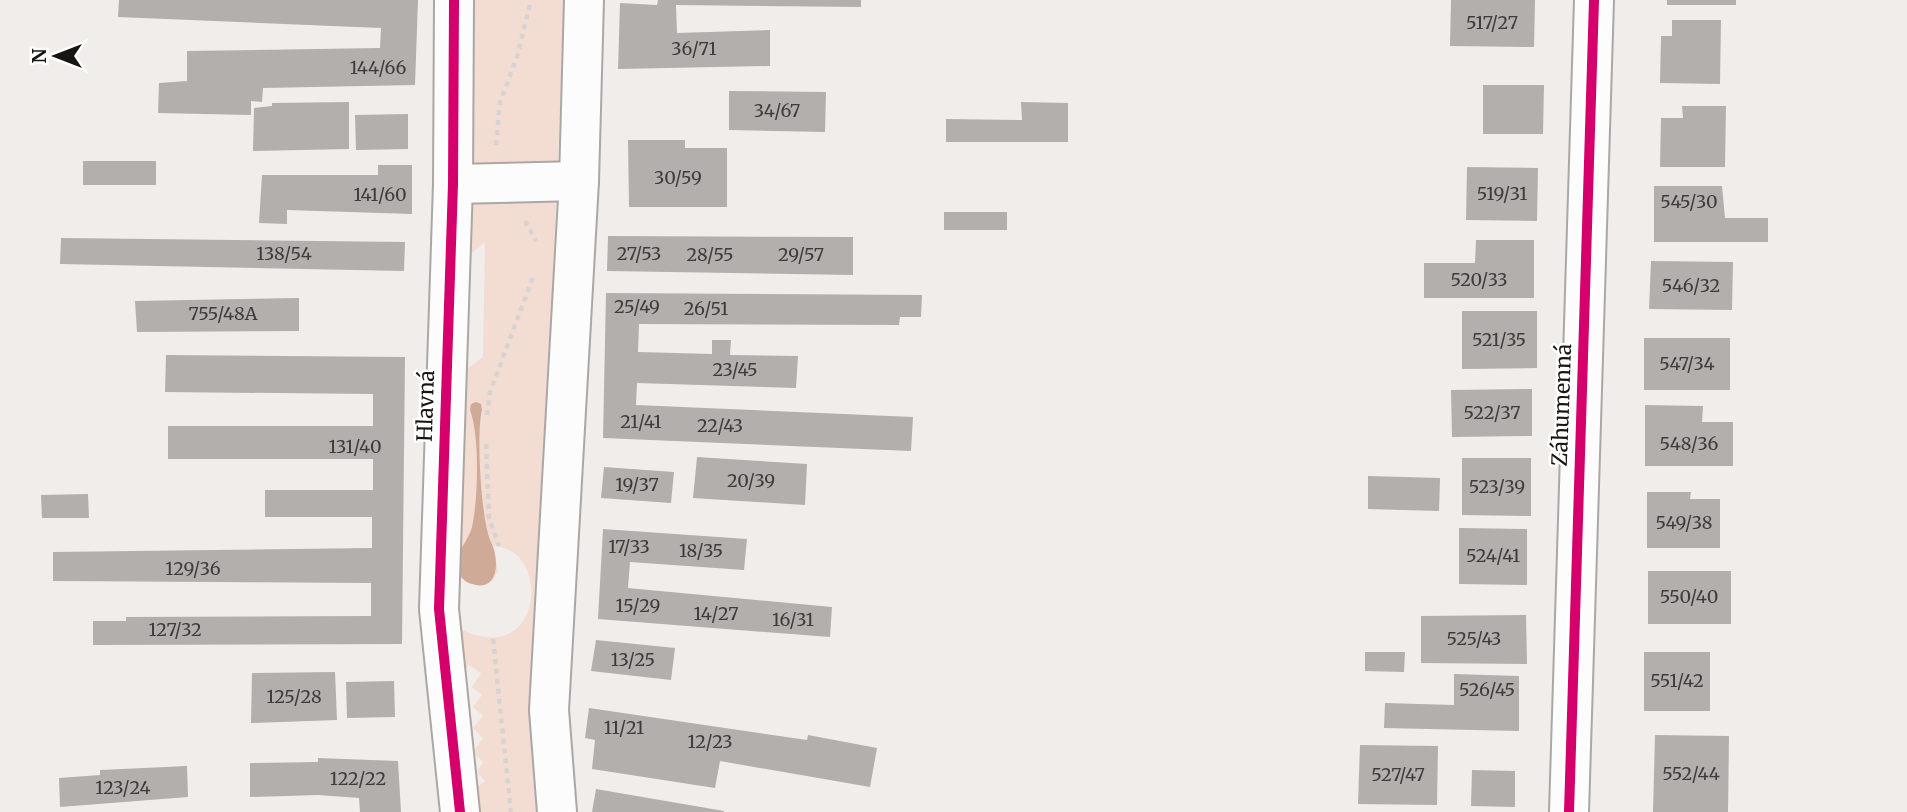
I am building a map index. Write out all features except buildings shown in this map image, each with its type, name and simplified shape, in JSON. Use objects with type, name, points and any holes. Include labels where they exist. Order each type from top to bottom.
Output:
[{"type":"street","name":"Hlavná","points":[[454,0],[453,184],[439,609],[460,812]]},
{"type":"street","points":[[557,812],[549,710],[579,181],[584,0]]},
{"type":"street","name":"Záhumenná","points":[[1569,812],[1594,0]]},
{"type":"street","points":[[453,184],[509,185],[579,181]]},
{"type":"path","points":[[531,0],[517,57],[500,102],[496,149],[509,185],[536,242],[537,251]]},
{"type":"path","points":[[485,426],[490,392],[536,268]]},
{"type":"path","points":[[486,437],[489,518],[499,546]]},
{"type":"path","points":[[493,639],[510,812]]},
{"type":"shaded area","points":[[468,0],[565,0],[540,572],[536,704],[538,812],[460,812],[458,802],[485,781],[477,772],[483,762],[473,752],[483,738],[473,728],[483,716],[473,707],[482,695],[472,687],[481,673],[469,665],[453,684],[452,624],[482,637],[505,635],[521,624],[530,607],[531,586],[526,567],[513,552],[493,546],[498,571],[492,581],[470,584],[461,578],[457,568],[455,378],[483,357],[485,242],[460,263]]},
{"type":"shaded area","points":[[471,404],[481,404],[482,410],[479,437],[482,497],[487,531],[496,558],[492,580],[479,585],[464,580],[457,565],[459,553],[471,531],[474,515],[477,451],[470,410]]},
{"type":"cycle path","points":[[454,0],[453,184],[439,609],[460,812]]},
{"type":"cycle path","points":[[1569,812],[1594,0]]}]
